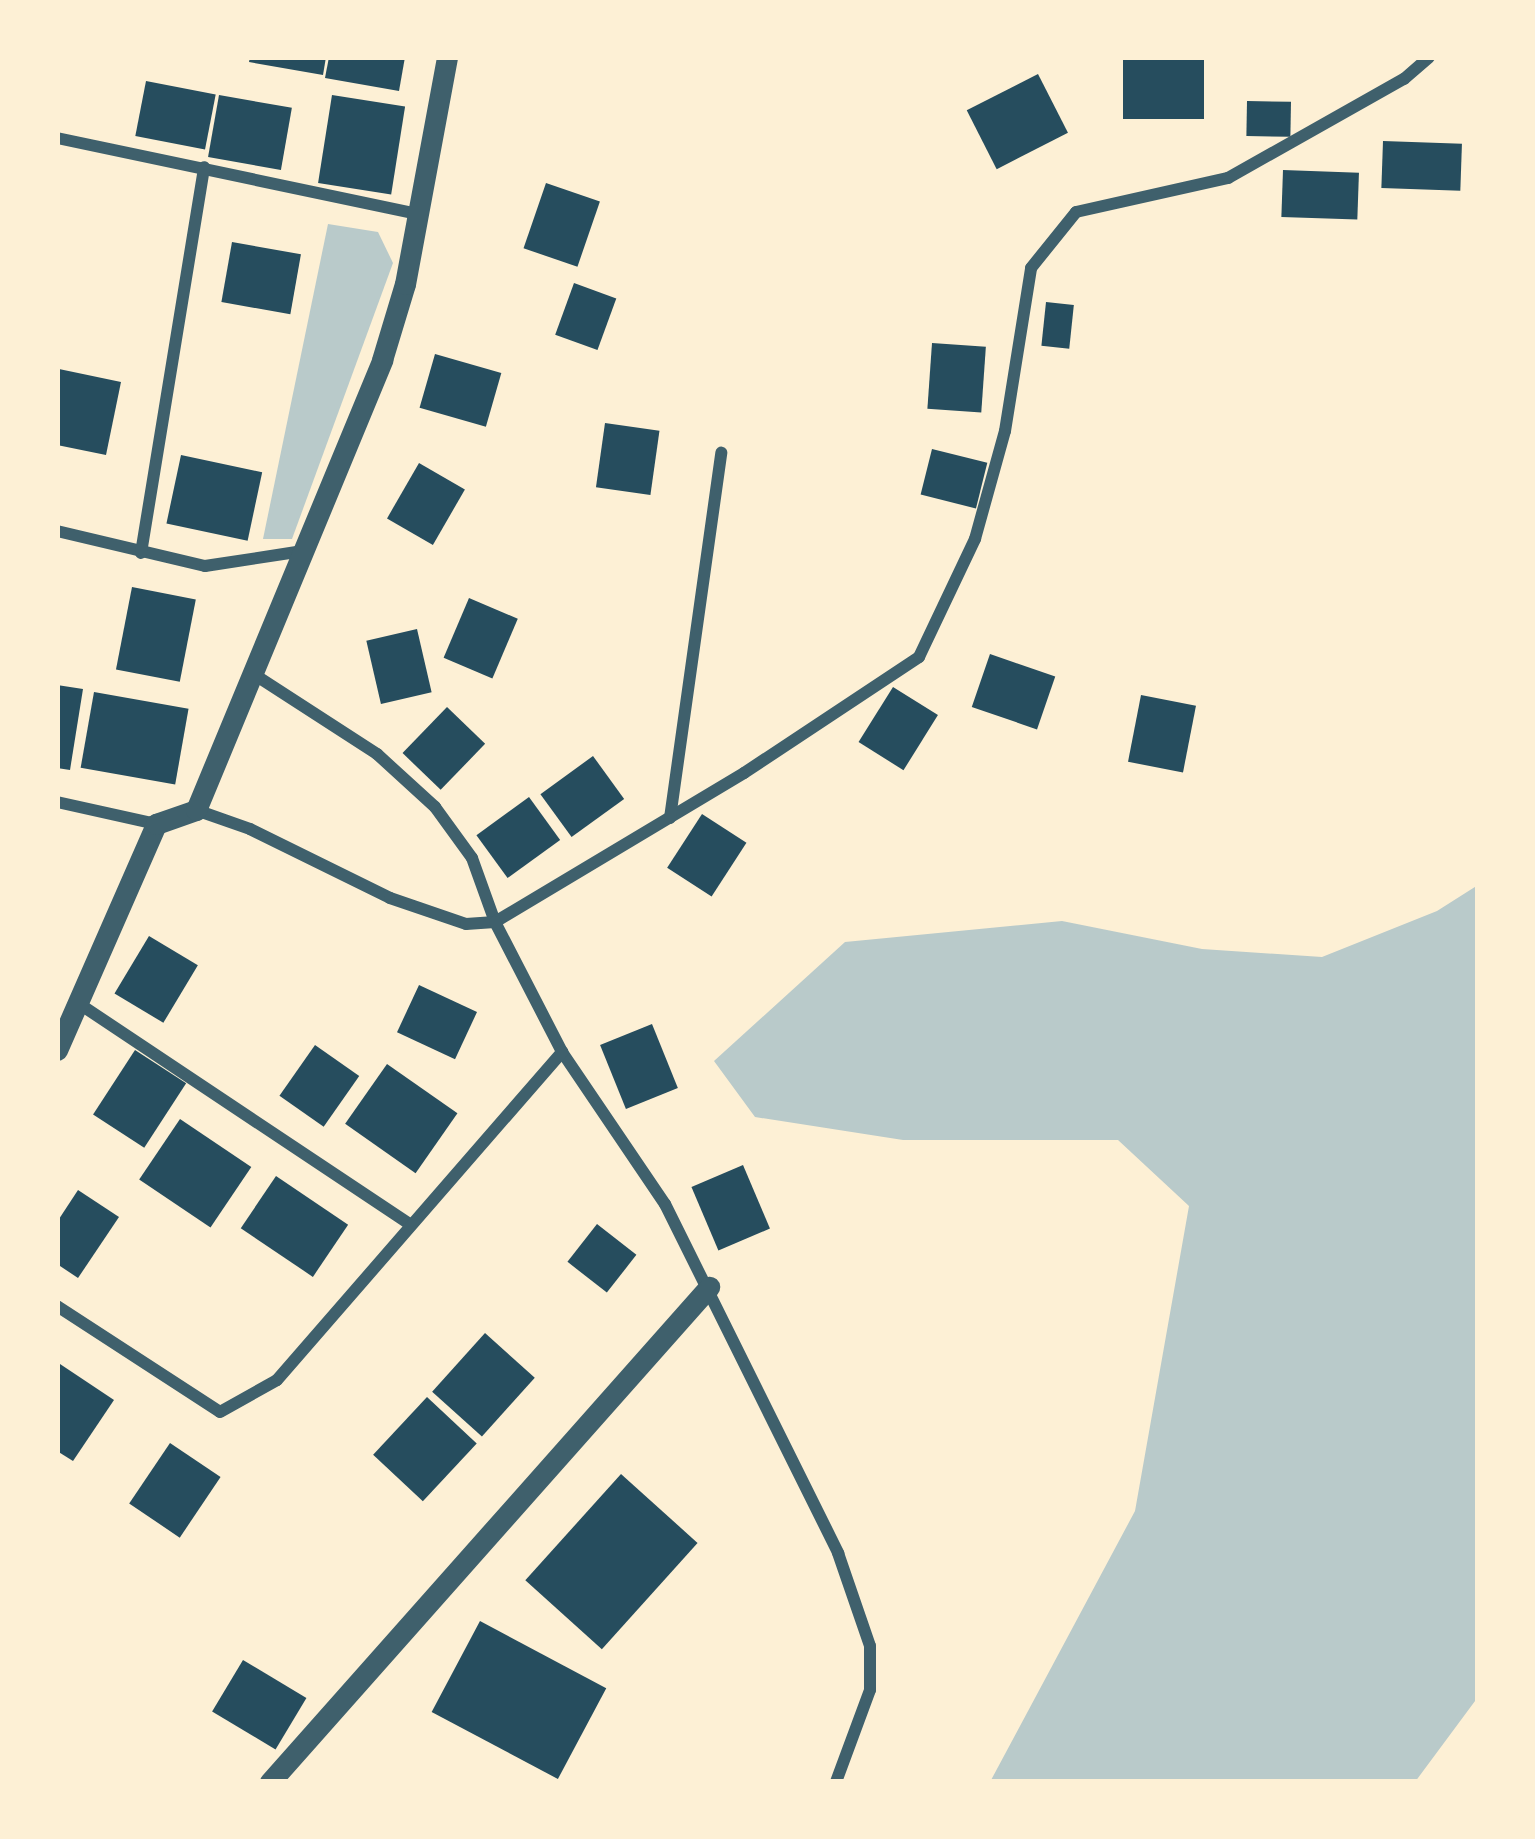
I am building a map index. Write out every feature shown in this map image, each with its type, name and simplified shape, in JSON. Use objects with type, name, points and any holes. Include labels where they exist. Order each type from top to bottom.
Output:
[{"type":"street","points":[[196,810],[382,361],[418,214],[447,57]]},
{"type":"street","points":[[57,802],[156,824],[196,810],[250,829],[390,898],[466,924],[495,922],[670,818],[919,658],[975,539],[1005,431],[1031,268],[1076,212],[1228,178],[1404,79],[1429,57]]},
{"type":"street","points":[[57,138],[418,214]]},
{"type":"street","points":[[141,553],[204,167]]},
{"type":"street","points":[[670,818],[721,453]]},
{"type":"street","points":[[57,531],[205,566],[303,551]]},
{"type":"street","points":[[251,672],[376,754],[435,807],[472,858],[495,922],[562,1052],[665,1204],[709,1287],[838,1553],[870,1646],[871,1690],[836,1782]]},
{"type":"street","points":[[57,1050],[81,1005],[156,824]]},
{"type":"street","points":[[81,1005],[410,1224]]},
{"type":"street","points":[[57,1306],[220,1412],[277,1380],[562,1052]]},
{"type":"street","points":[[270,1782],[709,1287]]},
{"type":"shaded area","points":[[328,224],[378,232],[393,263],[292,539],[263,539]]},
{"type":"shaded area","points":[[1478,885],[1478,1697],[1415,1782],[990,1782],[1135,1511],[1189,1206],[1118,1140],[903,1140],[755,1117],[714,1061],[845,942],[1062,921],[1202,949],[1322,957],[1437,911]]},
{"type":"building","points":[[250,57],[326,57],[323,75],[249,62]]},
{"type":"building","points":[[329,57],[405,57],[399,91],[325,78]]},
{"type":"building","points":[[1123,57],[1204,57],[1204,119],[1123,119]]},
{"type":"building","points":[[1038,74],[1068,133],[997,169],[967,110]]},
{"type":"building","points":[[146,81],[216,95],[205,150],[135,136]]},
{"type":"building","points":[[219,95],[292,108],[281,170],[208,157]]},
{"type":"building","points":[[332,95],[405,107],[391,194],[318,183]]},
{"type":"building","points":[[1247,101],[1291,102],[1290,137],[1246,136]]},
{"type":"building","points":[[1383,141],[1462,144],[1460,191],[1381,188]]},
{"type":"building","points":[[1283,170],[1359,173],[1357,220],[1281,217]]},
{"type":"building","points":[[546,183],[600,202],[577,267],[524,248]]},
{"type":"building","points":[[232,242],[301,254],[290,314],[221,302]]},
{"type":"building","points":[[574,283],[616,298],[597,350],[555,335]]},
{"type":"building","points":[[1046,302],[1074,305],[1069,349],[1041,346]]},
{"type":"building","points":[[932,343],[986,347],[981,413],[927,409]]},
{"type":"building","points":[[435,354],[501,373],[486,427],[420,408]]},
{"type":"building","points":[[59,369],[121,382],[106,455],[57,445]]},
{"type":"building","points":[[605,423],[659,431],[650,495],[596,487]]},
{"type":"building","points":[[932,449],[987,463],[976,508],[921,495]]},
{"type":"building","points":[[181,455],[262,472],[248,541],[166,523]]},
{"type":"building","points":[[419,463],[465,490],[433,545],[387,518]]},
{"type":"building","points":[[132,587],[196,599],[180,682],[116,669]]},
{"type":"building","points":[[469,598],[518,619],[492,679],[444,658]]},
{"type":"building","points":[[417,629],[432,692],[381,704],[366,641]]},
{"type":"building","points":[[990,654],[1055,676],[1037,729],[972,707]]},
{"type":"building","points":[[57,685],[83,689],[70,770],[57,768]]},
{"type":"building","points":[[893,687],[938,715],[904,770],[859,742]]},
{"type":"building","points":[[94,692],[189,709],[175,785],[81,768]]},
{"type":"building","points":[[1141,695],[1196,706],[1183,772],[1128,762]]},
{"type":"building","points":[[447,707],[485,744],[441,790],[403,753]]},
{"type":"building","points":[[593,756],[624,799],[572,837],[540,794]]},
{"type":"building","points":[[529,797],[560,840],[508,878],[476,835]]},
{"type":"building","points":[[702,814],[746,843],[712,897],[667,868]]},
{"type":"building","points":[[149,936],[198,965],[163,1023],[114,993]]},
{"type":"building","points":[[419,985],[477,1012],[455,1059],[397,1032]]},
{"type":"building","points":[[652,1024],[678,1088],[626,1109],[600,1045]]},
{"type":"building","points":[[315,1045],[359,1076],[324,1127],[279,1096]]},
{"type":"building","points":[[135,1050],[186,1083],[144,1148],[93,1115]]},
{"type":"building","points":[[387,1064],[457,1113],[416,1173],[345,1124]]},
{"type":"building","points":[[180,1119],[251,1167],[210,1228],[139,1180]]},
{"type":"building","points":[[743,1165],[770,1229],[718,1250],[691,1187]]},
{"type":"building","points":[[276,1176],[348,1225],[313,1277],[241,1228]]},
{"type":"building","points":[[78,1190],[119,1217],[78,1278],[57,1264],[57,1222]]},
{"type":"building","points":[[597,1224],[636,1255],[607,1293],[567,1262]]},
{"type":"building","points":[[485,1333],[535,1378],[482,1437],[432,1392]]},
{"type":"building","points":[[57,1362],[114,1400],[73,1461],[57,1451]]},
{"type":"building","points":[[427,1397],[477,1443],[423,1501],[373,1455]]},
{"type":"building","points":[[170,1443],[221,1477],[180,1538],[129,1504]]},
{"type":"building","points":[[621,1474],[698,1543],[602,1649],[525,1580]]},
{"type":"building","points":[[480,1621],[606,1688],[558,1779],[432,1712]]},
{"type":"building","points":[[243,1660],[306,1698],[276,1750],[212,1711]]}]
